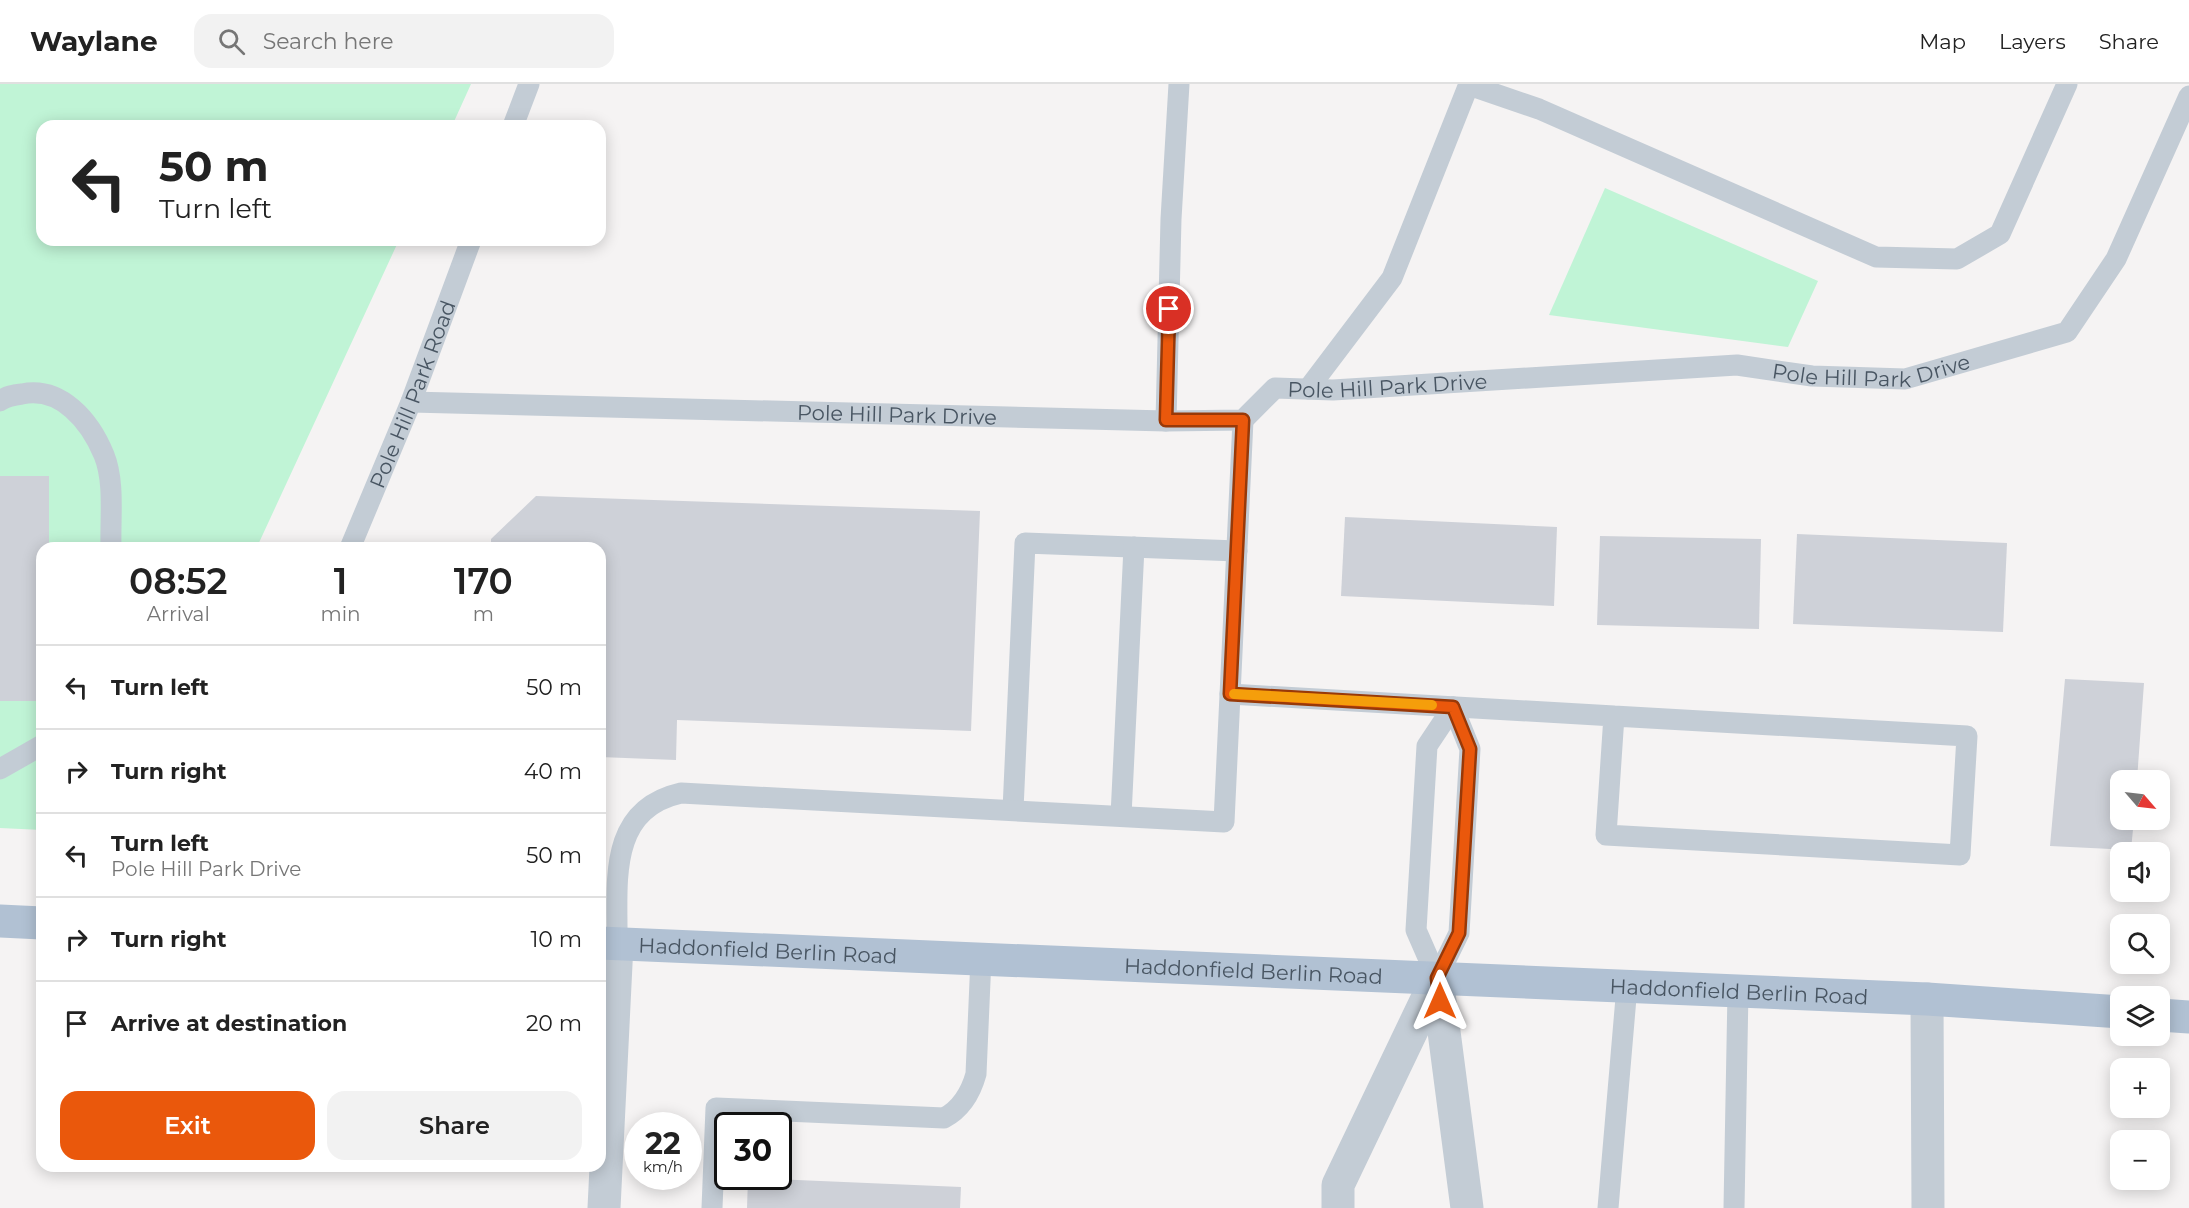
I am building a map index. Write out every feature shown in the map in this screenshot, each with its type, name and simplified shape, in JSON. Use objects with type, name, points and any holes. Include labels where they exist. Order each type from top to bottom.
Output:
[{"type":"main road","points":[[0,921],[36,923]]},
{"type":"main road","name":"Haddonfield Berlin Road","points":[[608,943],[1927,999],[2110,1011]]},
{"type":"main road","points":[[2170,1016],[2189,1017]]},
{"type":"street","points":[[606,1076],[608,943]]},
{"type":"street","points":[[1338,1208],[1338,1185],[1437,978]]},
{"type":"street","points":[[1437,978],[1467,1208]]},
{"type":"street","points":[[1927,999],[1928,1208]]},
{"type":"street","points":[[604,1208],[605,1172]]},
{"type":"lane","points":[[515,120],[529,84]]},
{"type":"lane","points":[[1166,420],[1171,219],[1179,84]]},
{"type":"lane","points":[[1308,389],[1392,278],[1469,85],[1539,109],[1876,257],[1957,259],[2000,234],[2067,84]]},
{"type":"lane","name":"Pole Hill Park Drive","points":[[411,402],[1243,420],[1275,388],[1333,390],[1737,365],[1812,376],[1905,379],[2067,332],[2116,259],[2189,96]]},
{"type":"lane","name":"Pole Hill Park Road","points":[[353,542],[411,402],[469,246]]},
{"type":"lane","points":[[0,400],[36,391],[61,398],[86,423],[105,456],[110,485],[111,542]]},
{"type":"lane","points":[[608,943],[622,844],[627,832],[642,812],[669,796],[694,792],[1224,822],[1243,420]]},
{"type":"lane","points":[[1013,810],[1025,543],[1237,551]]},
{"type":"lane","points":[[1121,816],[1134,547]]},
{"type":"lane","points":[[1230,694],[1967,736],[1960,855],[1606,835],[1614,716]]},
{"type":"lane","points":[[1437,978],[1459,933],[1470,749],[1453,707]]},
{"type":"lane","points":[[1437,978],[1416,930],[1426,746],[1453,707]]},
{"type":"lane","points":[[0,769],[36,748]]},
{"type":"lane","points":[[712,1208],[716,1108],[944,1118],[958,1108],[970,1090],[975,1074],[981,958]]},
{"type":"lane","points":[[1608,1208],[1627,986]]},
{"type":"lane","points":[[1734,1208],[1738,991]]},
{"type":"green space","points":[[0,84],[471,84],[455,120],[36,120],[36,246],[396,246],[259,542],[36,542],[36,830],[0,828]]},
{"type":"green space","points":[[1605,188],[1818,281],[1788,347],[1549,315]]},
{"type":"building","points":[[0,476],[49,476],[49,542],[36,542],[36,701],[0,701]]},
{"type":"building","points":[[536,496],[980,511],[971,731],[677,720],[676,760],[606,757],[606,542],[491,542],[491,539]]},
{"type":"building","points":[[1345,517],[1557,527],[1554,606],[1341,596]]},
{"type":"building","points":[[1797,534],[2007,543],[2003,632],[1793,624]]},
{"type":"building","points":[[1600,536],[1761,539],[1759,629],[1597,625]]},
{"type":"building","points":[[2065,679],[2144,683],[2138,770],[2110,770],[2110,830],[2133,830],[2132,842],[2110,842],[2110,849],[2050,846]]},
{"type":"building","points":[[792,1180],[961,1187],[960,1208],[747,1208],[748,1190],[792,1190]]},
{"type":"slow traffic","points":[[1234,694],[1432,705]]},
{"type":"route","points":[[1169,309],[1166,420],[1243,420],[1230,694],[1453,707],[1470,749],[1459,933],[1437,978],[1440,1001]]}]
